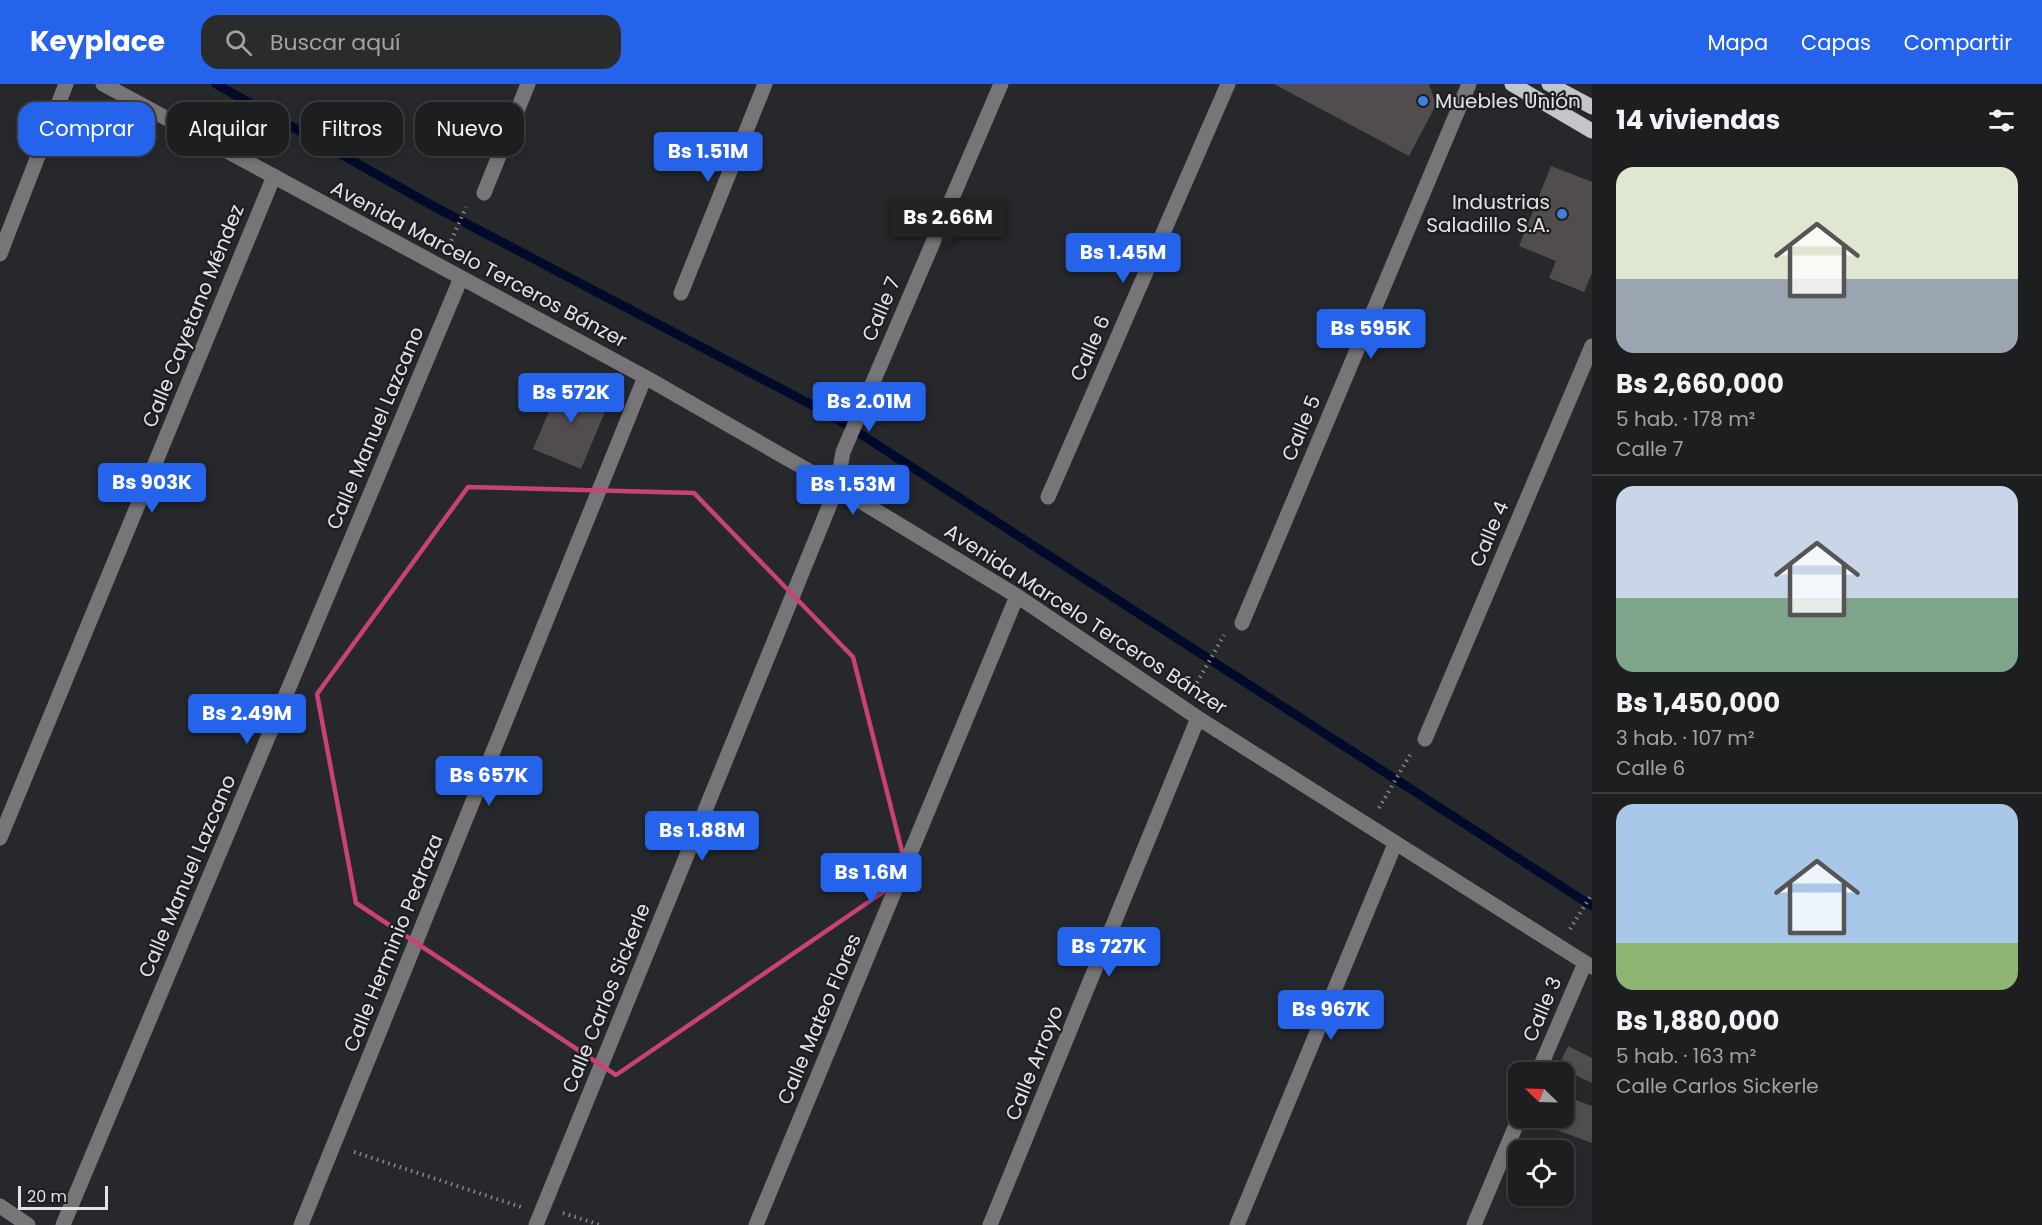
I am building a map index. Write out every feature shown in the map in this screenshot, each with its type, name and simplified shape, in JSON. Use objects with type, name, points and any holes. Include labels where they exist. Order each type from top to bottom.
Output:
[{"type":"main road","points":[[1512,84],[1592,131]]},
{"type":"main road","points":[[1549,84],[1592,107]]},
{"type":"street","points":[[0,254],[66,84]]},
{"type":"street","name":"Avenida Marcelo Terceros Bánzer","points":[[103,84],[645,377],[837,487],[1017,596],[1198,718],[1588,965]]},
{"type":"street","points":[[477,196],[528,84]]},
{"type":"street","points":[[681,293],[765,84]]},
{"type":"street","name":"Calle 7","points":[[837,487],[843,452],[1001,84]]},
{"type":"street","name":"Calle 6","points":[[1048,497],[1228,84]]},
{"type":"street","name":"Calle 5","points":[[1242,623],[1469,84]]},
{"type":"street","name":"Calle Cayetano Méndez","points":[[0,838],[274,176]]},
{"type":"street","name":"Calle Manuel Lazcano","points":[[63,1225],[462,278]]},
{"type":"street","name":"Calle 4","points":[[1425,739],[1592,346]]},
{"type":"street","name":"Calle Herminio Pedraza","points":[[301,1225],[645,377]]},
{"type":"street","name":"Calle Carlos Sickerle","points":[[538,1220],[837,487]]},
{"type":"street","name":"Calle Mateo Flores","points":[[756,1225],[1017,596]]},
{"type":"street","name":"Calle Arroyo","points":[[990,1225],[1198,718]]},
{"type":"street","points":[[1237,1225],[1395,844]]},
{"type":"street","name":"Calle 3","points":[[1543,1062],[1588,965]]},
{"type":"street","points":[[1474,1225],[1516,1128]]},
{"type":"street","points":[[0,1206],[28,1225]]},
{"type":"path","points":[[448,249],[477,196]]},
{"type":"path","points":[[1198,682],[1222,637]]},
{"type":"path","points":[[1383,801],[1404,762]]},
{"type":"path","points":[[1569,929],[1592,894]]},
{"type":"path","points":[[334,1145],[538,1220],[564,1213],[600,1225]]},
{"type":"highlighted area","points":[[468,487],[694,493],[853,657],[908,875],[616,1075],[356,903],[317,694]]},
{"type":"building","points":[[1274,84],[1429,84],[1436,105],[1409,156]]},
{"type":"building","name":"Industrias Saladillo S.A.","points":[[1551,166],[1592,182],[1592,273],[1584,292],[1549,278],[1556,261],[1519,246]]},
{"type":"building","points":[[562,380],[610,400],[581,469],[533,449]]},
{"type":"building","points":[[1568,1046],[1592,1058],[1592,1083],[1574,1075],[1574,1062],[1560,1062]]},
{"type":"building","points":[[1574,1099],[1592,1106],[1592,1143],[1551,1128],[1574,1128]]},
{"type":"waterway","points":[[216,84],[433,206],[831,415],[1592,906]]},
{"type":"place","name":"Muebles Unión","points":[[1423,101]]},
{"type":"place","name":"Industrias Saladillo S.A.","points":[[1562,214]]}]
